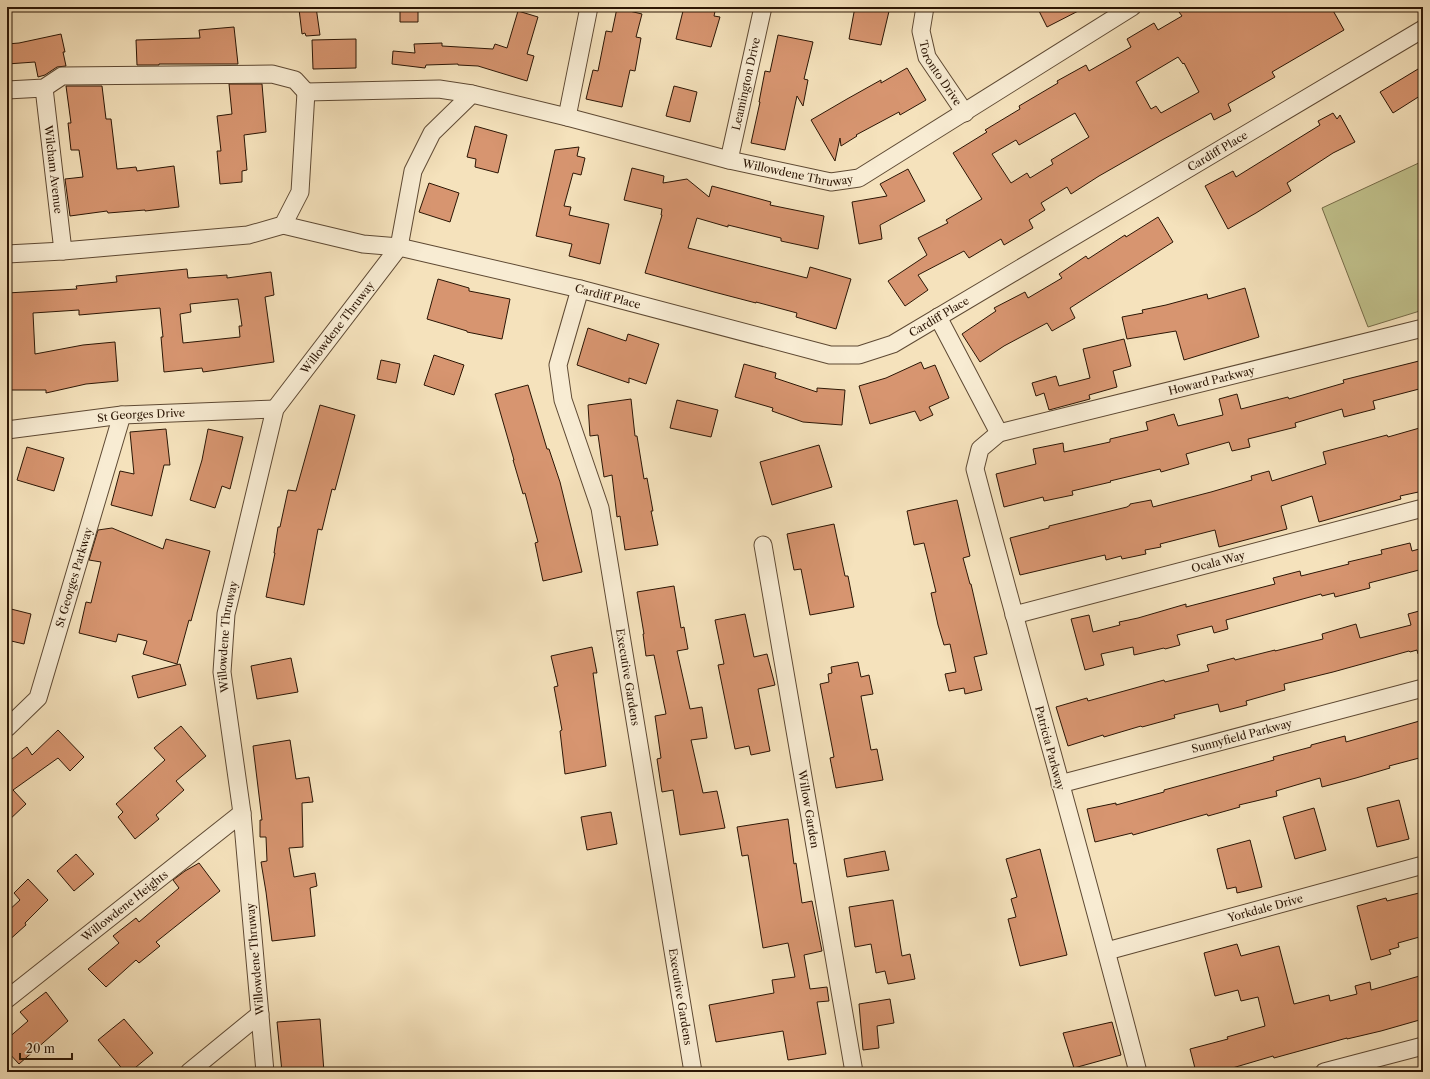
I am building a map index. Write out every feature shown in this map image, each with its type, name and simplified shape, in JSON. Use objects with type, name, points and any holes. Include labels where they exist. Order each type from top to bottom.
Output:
[{"type":"street","points":[[567,117],[589,7]]},
{"type":"street","name":"Leamington Drive","points":[[729,160],[762,7]]},
{"type":"street","name":"Toronto Drive","points":[[925,7],[921,31],[927,57],[965,113]]},
{"type":"street","name":"Willowdene Thruway","points":[[306,92],[439,89],[472,94],[567,117],[729,160],[831,182],[859,178],[1132,7]]},
{"type":"street","name":"Cardiff Place","points":[[399,247],[580,289],[830,355],[859,356],[894,344],[1423,29]]},
{"type":"street","points":[[7,90],[44,88],[62,76],[272,74],[295,80],[306,92],[300,192],[283,225]]},
{"type":"street","name":"Wilcham Avenue","points":[[44,88],[63,251]]},
{"type":"street","name":"Willowdene Thruway","points":[[265,1072],[242,813],[222,672],[226,614],[276,409],[399,247],[413,172],[432,133],[472,94]]},
{"type":"street","points":[[7,254],[63,251],[248,235],[283,225],[363,244],[399,247]]},
{"type":"street","name":"Executive Gardens","points":[[580,289],[558,365],[563,400],[600,508],[693,1072]]},
{"type":"street","points":[[938,317],[999,433]]},
{"type":"street","name":"Howard Parkway","points":[[999,433],[1423,328]]},
{"type":"street","name":"St Georges Drive","points":[[7,430],[122,415],[276,409]]},
{"type":"street","name":"St Georges Parkway","points":[[7,728],[38,698],[122,415]]},
{"type":"street","name":"Patricia Parkway","points":[[999,433],[980,449],[975,469],[1060,784],[1107,951],[1138,1072]]},
{"type":"street","name":"Ocala Way","points":[[1014,615],[1423,508]]},
{"type":"street","name":"Willow Garden","points":[[763,545],[854,1072]]},
{"type":"street","name":"Sunnyfield Parkway","points":[[1060,784],[1423,688]]},
{"type":"street","name":"Willowdene Heights","points":[[7,999],[242,813]]},
{"type":"street","name":"Yorkdale Drive","points":[[1107,951],[1423,865]]},
{"type":"street","points":[[189,1072],[260,1014]]},
{"type":"street","points":[[1324,1072],[1423,1046]]},
{"type":"green space","points":[[1423,161],[1423,310],[1368,327],[1322,208]]},
{"type":"building","points":[[316,7],[320,35],[306,36],[305,33],[302,34],[299,9]]},
{"type":"building","points":[[400,7],[418,7],[418,22],[400,22]]},
{"type":"building","points":[[684,7],[716,7],[714,16],[720,17],[711,47],[676,39]]},
{"type":"building","points":[[855,7],[890,7],[881,45],[849,39]]},
{"type":"building","points":[[1037,7],[1086,7],[1047,27]]},
{"type":"building","points":[[1187,7],[1331,7],[1344,30],[1272,72],[1275,77],[1228,104],[1231,111],[1214,120],[1211,113],[1099,176],[1071,194],[1067,187],[1041,203],[1045,210],[1029,220],[1033,228],[1004,245],[1001,239],[969,258],[964,251],[918,275],[928,290],[905,306],[888,281],[927,255],[918,238],[948,223],[946,220],[982,199],[953,153],[987,132],[985,130],[1020,109],[1019,106],[1058,83],[1057,81],[1086,65],[1089,71],[1131,47],[1127,39],[1154,23],[1158,30],[1182,16],[1179,12]],"holes":[[[1178,57],[1183,64],[1184,63],[1199,92],[1161,113],[1156,106],[1151,109],[1136,82]],[[1075,113],[1089,137],[1051,160],[1053,164],[1030,178],[1027,173],[1011,183],[992,154],[1016,140],[1019,145]]]},
{"type":"building","points":[[617,8],[642,14],[636,37],[641,38],[635,71],[630,70],[622,107],[586,99],[593,70],[598,71],[606,31],[612,32]]},
{"type":"building","points":[[518,11],[538,17],[527,54],[534,56],[527,81],[478,66],[458,64],[426,65],[425,68],[392,64],[393,51],[415,53],[414,44],[442,43],[442,46],[493,49],[495,44],[507,48]]},
{"type":"building","points":[[234,27],[238,64],[137,65],[136,40],[200,38],[199,30]]},
{"type":"building","points":[[61,34],[66,66],[57,67],[45,75],[38,77],[35,62],[7,64],[7,44],[19,43]]},
{"type":"building","points":[[778,35],[813,42],[804,79],[808,80],[803,106],[797,96],[785,150],[751,143],[765,71],[770,72]]},
{"type":"building","points":[[356,39],[356,68],[313,69],[312,40]]},
{"type":"building","points":[[1423,66],[1423,94],[1393,113],[1380,92]]},
{"type":"building","points":[[907,68],[926,100],[900,115],[899,112],[856,135],[857,136],[841,146],[840,138],[835,161],[811,120],[881,80],[881,83]]},
{"type":"building","points":[[229,84],[262,84],[266,132],[244,135],[247,170],[242,171],[242,182],[220,184],[217,151],[221,151],[217,116],[232,114]]},
{"type":"building","points":[[66,86],[102,86],[106,119],[111,119],[117,169],[136,167],[137,171],[174,166],[179,207],[145,211],[108,213],[107,211],[70,216],[65,179],[83,177],[79,150],[71,150],[68,123],[71,123]]},
{"type":"building","points":[[674,86],[697,92],[690,122],[666,116]]},
{"type":"building","points":[[1333,113],[1337,119],[1340,115],[1355,142],[1333,153],[1287,183],[1291,191],[1228,229],[1205,186],[1233,171],[1236,177],[1320,125],[1318,121]]},
{"type":"building","points":[[475,126],[507,135],[498,173],[475,167],[476,159],[467,157]]},
{"type":"building","points":[[579,147],[577,156],[585,158],[581,175],[573,173],[564,206],[571,207],[569,215],[609,224],[600,264],[569,256],[572,244],[536,236],[555,150]]},
{"type":"building","points":[[632,168],[664,176],[663,183],[687,179],[709,197],[712,186],[771,202],[770,205],[824,216],[818,249],[781,241],[781,238],[728,225],[728,227],[697,218],[688,248],[807,278],[810,267],[851,279],[836,329],[796,317],[797,313],[645,273],[662,215],[662,209],[624,200]]},
{"type":"building","points":[[908,169],[925,201],[880,225],[882,239],[859,244],[852,202],[887,196],[880,184]]},
{"type":"building","points":[[429,183],[459,193],[450,222],[419,212]]},
{"type":"building","points":[[1158,217],[1173,242],[1070,308],[1075,318],[1052,331],[1047,323],[1004,346],[980,362],[962,334],[996,311],[994,308],[1025,292],[1028,298],[1062,278],[1059,274],[1086,256],[1088,259],[1125,235],[1126,237]]},
{"type":"building","points":[[187,269],[188,278],[227,275],[227,278],[271,272],[274,295],[265,297],[274,362],[203,372],[202,368],[164,372],[160,308],[79,315],[79,310],[33,313],[35,354],[83,345],[115,342],[118,381],[86,384],[46,393],[46,390],[7,390],[7,293],[77,289],[76,286],[117,282],[116,276]],"holes":[[[238,299],[242,326],[239,326],[240,337],[183,343],[180,314],[191,312],[190,304]]]},
{"type":"building","points":[[438,279],[469,288],[469,291],[510,299],[502,339],[467,332],[427,319]]},
{"type":"building","points":[[1245,288],[1259,337],[1184,360],[1176,331],[1127,339],[1122,317],[1143,313],[1142,310],[1207,294],[1208,299]]},
{"type":"building","points":[[588,328],[626,341],[628,334],[659,344],[646,384],[629,378],[629,383],[577,365]]},
{"type":"building","points":[[1124,339],[1131,366],[1113,371],[1117,387],[1089,395],[1090,399],[1049,410],[1044,393],[1036,396],[1032,383],[1056,376],[1059,386],[1090,378],[1083,349]]},
{"type":"building","points":[[434,355],[464,365],[454,395],[424,385]]},
{"type":"building","points":[[381,360],[400,364],[396,383],[377,379]]},
{"type":"building","points":[[1423,360],[1423,388],[1373,401],[1375,409],[1344,417],[1342,409],[1295,423],[1296,427],[1248,439],[1250,447],[1232,451],[1229,442],[1186,454],[1189,464],[1161,472],[1160,469],[1072,491],[1073,495],[1044,501],[1043,497],[1004,507],[996,474],[1036,464],[1033,449],[1063,443],[1064,452],[1110,442],[1110,439],[1148,430],[1146,422],[1174,414],[1178,426],[1223,415],[1219,399],[1237,394],[1241,409],[1288,397],[1289,399],[1344,383],[1343,380]]},
{"type":"building","points":[[921,362],[924,369],[935,365],[949,398],[929,407],[933,415],[920,421],[915,411],[870,424],[859,386],[886,378]]},
{"type":"building","points":[[744,364],[776,373],[775,378],[817,392],[817,388],[845,390],[842,425],[803,422],[772,411],[773,408],[735,397]]},
{"type":"building","points":[[528,385],[547,449],[549,449],[560,482],[582,572],[543,581],[535,543],[538,542],[495,394]]},
{"type":"building","points":[[631,399],[635,436],[637,436],[644,479],[647,478],[653,511],[651,511],[658,545],[625,550],[620,516],[617,517],[612,475],[604,477],[598,435],[590,436],[588,405]]},
{"type":"building","points":[[677,400],[718,410],[711,437],[670,428]]},
{"type":"building","points":[[320,405],[355,415],[335,490],[332,489],[322,530],[318,529],[304,605],[266,597],[275,553],[278,527],[280,527],[288,490],[296,491]]},
{"type":"building","points":[[1423,427],[1423,491],[1400,496],[1401,499],[1319,522],[1312,496],[1281,506],[1287,529],[1219,547],[1215,530],[1160,544],[1161,547],[1145,550],[1146,554],[1122,559],[1121,556],[1106,560],[1105,555],[1020,575],[1010,538],[1049,528],[1049,526],[1127,507],[1130,504],[1151,500],[1153,507],[1211,492],[1252,480],[1251,476],[1269,471],[1272,481],[1326,464],[1323,452],[1387,435],[1388,437]]},
{"type":"building","points":[[166,429],[170,465],[164,465],[152,516],[111,505],[120,471],[134,474],[130,432]]},
{"type":"building","points":[[208,429],[243,437],[230,489],[222,486],[215,508],[190,500],[202,460]]},
{"type":"building","points":[[819,445],[832,487],[772,505],[760,462]]},
{"type":"building","points":[[27,447],[64,458],[54,491],[17,480]]},
{"type":"building","points":[[957,500],[970,556],[963,558],[971,584],[987,654],[974,657],[982,690],[965,694],[964,688],[949,691],[945,674],[956,672],[950,644],[944,645],[938,625],[931,593],[936,592],[924,543],[914,545],[907,511]]},
{"type":"building","points":[[834,524],[845,576],[848,576],[854,607],[810,615],[801,569],[794,570],[787,534]]},
{"type":"building","points":[[112,528],[163,549],[166,539],[210,551],[191,621],[189,620],[177,664],[143,654],[147,641],[118,634],[116,642],[79,633],[86,602],[91,603],[101,562],[89,560],[98,530]]},
{"type":"building","points":[[1410,543],[1412,551],[1423,548],[1423,569],[1369,583],[1370,588],[1335,597],[1334,593],[1322,596],[1321,594],[1226,620],[1228,629],[1214,633],[1212,626],[1177,635],[1180,645],[1165,649],[1134,655],[1133,647],[1101,654],[1104,665],[1085,670],[1071,619],[1089,615],[1093,632],[1120,625],[1119,622],[1186,604],[1186,607],[1275,584],[1273,578],[1300,571],[1301,576],[1349,564],[1348,562],[1382,554],[1381,550]]},
{"type":"building","points":[[674,586],[681,628],[684,627],[688,649],[677,651],[690,709],[702,707],[707,738],[691,740],[703,793],[717,791],[725,828],[680,835],[673,790],[662,792],[657,759],[661,758],[655,716],[666,714],[654,655],[646,656],[637,592]]},
{"type":"building","points":[[7,608],[31,614],[24,644],[7,640]]},
{"type":"building","points":[[1423,610],[1423,654],[1418,654],[1417,650],[1409,651],[1284,684],[1285,690],[1246,701],[1247,705],[1220,712],[1218,704],[1174,715],[1175,718],[1104,737],[1103,735],[1068,746],[1056,707],[1087,698],[1088,701],[1164,680],[1165,682],[1209,671],[1207,665],[1234,658],[1235,660],[1323,639],[1322,634],[1356,624],[1360,638],[1411,625],[1408,614]]},
{"type":"building","points":[[745,614],[754,657],[767,654],[775,685],[758,689],[770,751],[751,755],[749,746],[735,749],[718,665],[724,664],[715,620]]},
{"type":"building","points":[[592,647],[597,673],[593,673],[606,766],[565,774],[560,731],[562,730],[554,687],[558,686],[551,656]]},
{"type":"building","points":[[291,658],[298,692],[257,699],[251,666]]},
{"type":"building","points":[[858,662],[861,677],[869,675],[873,694],[861,696],[871,750],[877,749],[883,780],[836,788],[830,758],[834,757],[820,684],[829,682],[828,674],[832,673],[831,667]]},
{"type":"building","points":[[180,664],[186,685],[138,698],[132,676]]},
{"type":"building","points":[[1423,720],[1423,757],[1322,787],[1320,778],[1276,791],[1277,796],[1239,805],[1240,807],[1208,816],[1207,814],[1133,835],[1132,833],[1095,842],[1087,809],[1116,803],[1116,805],[1164,792],[1164,790],[1274,760],[1273,757],[1311,747],[1311,745],[1345,736],[1346,742]]},
{"type":"building","points":[[181,726],[206,756],[176,781],[184,790],[156,815],[159,819],[135,839],[118,817],[123,812],[116,804],[165,760],[154,748]]},
{"type":"building","points":[[58,730],[84,757],[70,771],[58,758],[13,790],[26,804],[7,822],[7,763],[27,747],[32,755]]},
{"type":"building","points":[[290,740],[296,779],[309,777],[313,802],[302,803],[303,847],[289,848],[294,877],[315,873],[317,886],[310,888],[315,936],[272,941],[261,862],[267,861],[266,837],[260,837],[260,820],[262,820],[253,746]]},
{"type":"building","points":[[1399,800],[1409,839],[1377,847],[1367,808]]},
{"type":"building","points":[[1314,808],[1326,850],[1295,859],[1283,817]]},
{"type":"building","points":[[611,812],[617,844],[587,850],[581,817]]},
{"type":"building","points":[[788,819],[794,864],[796,863],[802,903],[812,901],[822,951],[804,955],[810,989],[827,987],[829,1001],[817,1002],[826,1054],[788,1060],[783,1031],[716,1042],[709,1005],[774,993],[772,980],[795,977],[788,943],[763,948],[748,855],[742,856],[737,827]]},
{"type":"building","points":[[1250,840],[1262,887],[1237,893],[1236,887],[1227,889],[1217,849]]},
{"type":"building","points":[[1040,849],[1067,955],[1020,966],[1008,919],[1016,917],[1011,899],[1017,897],[1006,859]]},
{"type":"building","points":[[885,851],[889,870],[847,877],[844,859]]},
{"type":"building","points":[[76,854],[94,874],[74,891],[57,871]]},
{"type":"building","points":[[199,863],[220,891],[156,942],[160,946],[139,963],[136,960],[106,987],[88,969],[119,943],[113,936],[136,918],[139,922],[179,888],[173,880]]},
{"type":"building","points":[[28,879],[48,900],[25,923],[26,925],[7,942],[7,912],[20,900],[14,893]]},
{"type":"building","points":[[1423,892],[1423,936],[1398,943],[1399,947],[1389,950],[1391,954],[1371,960],[1357,906],[1386,898],[1387,901]]},
{"type":"building","points":[[893,900],[902,956],[910,954],[915,979],[888,984],[885,971],[876,973],[871,944],[855,947],[849,907]]},
{"type":"building","points":[[1237,944],[1241,956],[1279,946],[1294,1004],[1329,995],[1330,1001],[1357,994],[1355,986],[1370,982],[1371,990],[1423,975],[1423,1019],[1274,1058],[1273,1056],[1229,1069],[1229,1072],[1196,1072],[1190,1049],[1228,1039],[1227,1037],[1265,1026],[1258,997],[1241,1001],[1238,990],[1215,996],[1204,953]]},
{"type":"building","points":[[46,992],[68,1021],[19,1064],[7,1051],[7,1039],[28,1021],[20,1012]]},
{"type":"building","points":[[890,999],[894,1023],[877,1026],[879,1048],[863,1050],[859,1004]]},
{"type":"building","points":[[124,1019],[153,1053],[130,1072],[125,1072],[98,1040]]},
{"type":"building","points":[[320,1019],[324,1072],[282,1072],[277,1022]]},
{"type":"building","points":[[1112,1022],[1121,1055],[1074,1068],[1063,1033]]}]
